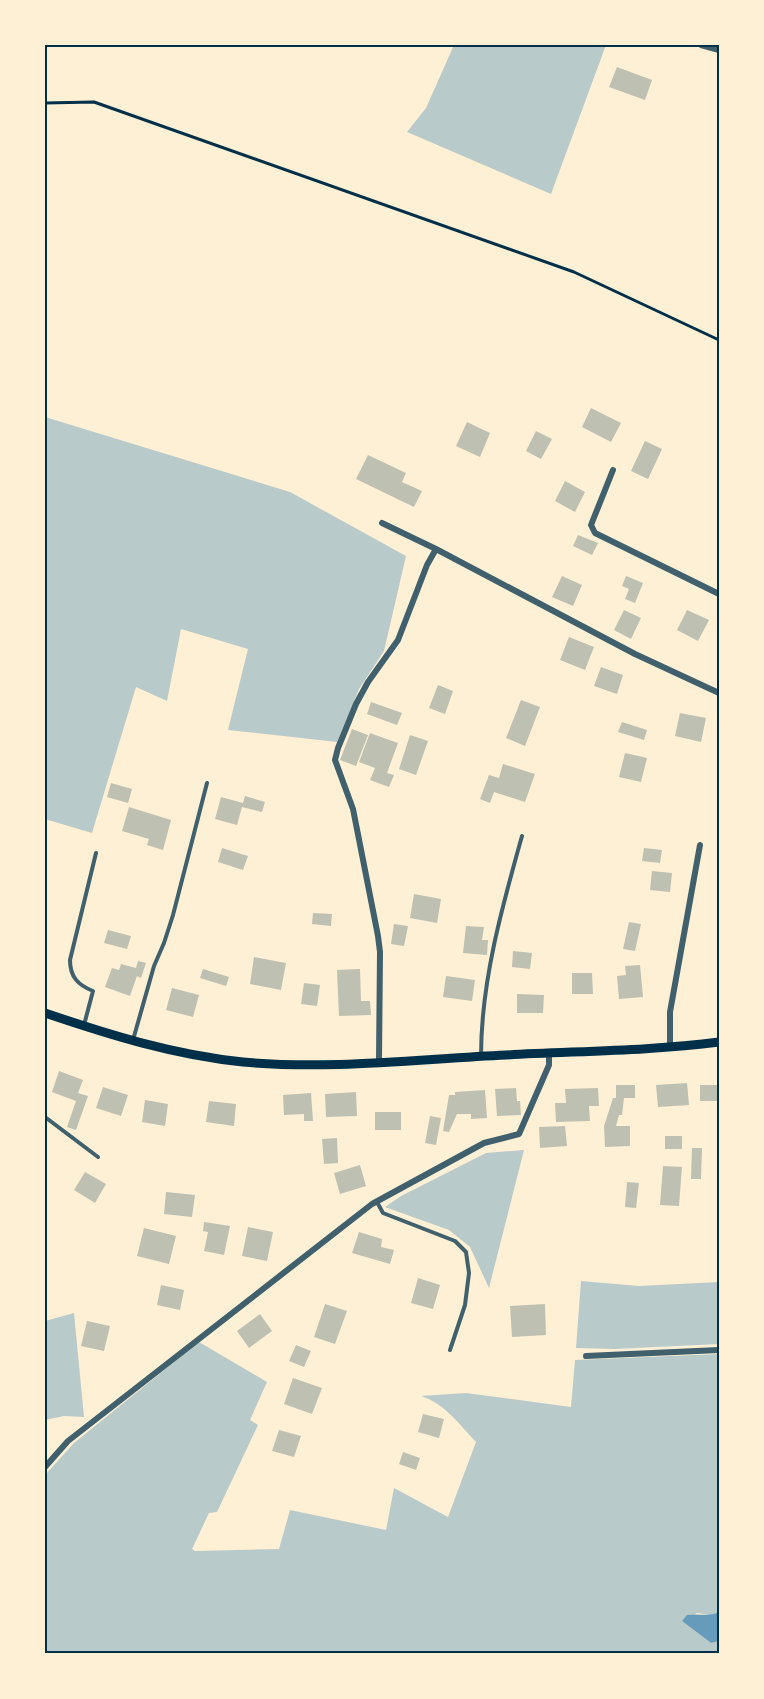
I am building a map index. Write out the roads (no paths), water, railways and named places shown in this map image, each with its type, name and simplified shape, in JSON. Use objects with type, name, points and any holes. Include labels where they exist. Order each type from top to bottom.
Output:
[{"type":"main road","points":[[45,1013],[133,1041],[181,1053],[243,1062],[300,1064],[380,1061],[719,1042]]},
{"type":"street","points":[[701,45],[719,51]]},
{"type":"street","points":[[614,470],[591,525],[595,533],[719,594]]},
{"type":"street","points":[[382,523],[635,654],[719,693]]},
{"type":"street","points":[[380,1061],[378,936],[353,809],[335,760],[368,682],[398,640],[427,565],[436,549]]},
{"type":"street","points":[[670,1046],[670,1012],[700,845]]},
{"type":"street","points":[[45,1467],[68,1441],[377,1202],[484,1143],[519,1134],[549,1065],[549,1053]]},
{"type":"street","points":[[586,1356],[719,1350]]},
{"type":"lane","points":[[133,1041],[154,966],[172,915],[207,783]]},
{"type":"lane","points":[[480,1056],[481,1030],[490,972],[502,910],[522,836]]},
{"type":"lane","points":[[84,1026],[93,991],[83,987],[73,978],[70,960],[96,853]]},
{"type":"lane","points":[[45,1117],[98,1157]]},
{"type":"lane","points":[[377,1202],[383,1213],[455,1241],[466,1252],[470,1273],[465,1305],[450,1350]]},
{"type":"water","points":[[719,1612],[719,1641],[711,1643],[682,1621],[687,1615]]}]
